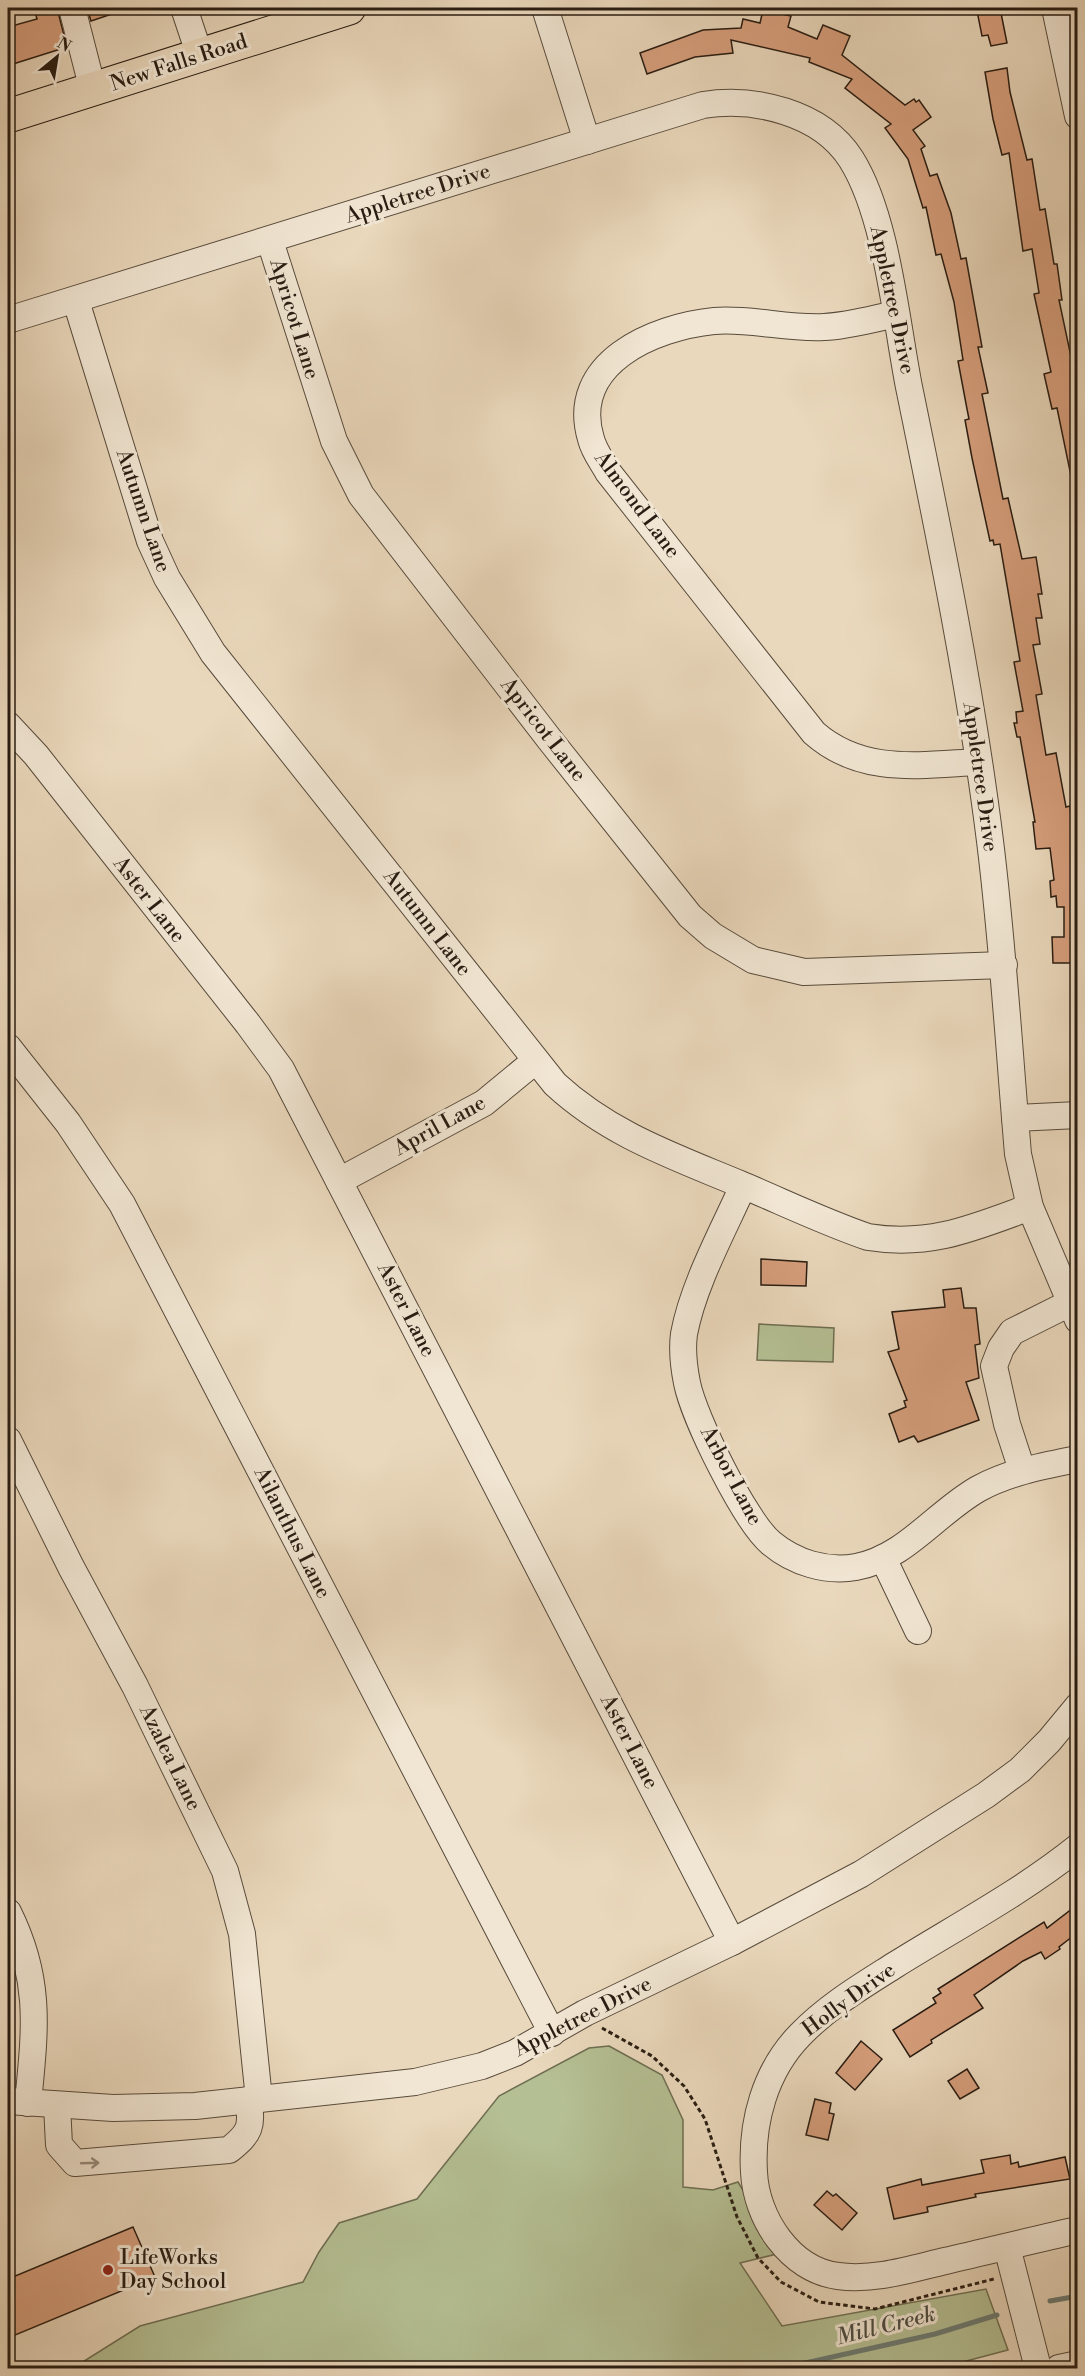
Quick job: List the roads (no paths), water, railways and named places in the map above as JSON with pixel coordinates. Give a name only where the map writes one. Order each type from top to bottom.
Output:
[{"type":"main road","name":"New Falls Road","points":[[8,117],[200,56],[309,14],[349,8]]},
{"type":"street","points":[[72,8],[93,90]]},
{"type":"street","points":[[184,8],[200,56]]},
{"type":"street","points":[[545,8],[587,141]]},
{"type":"street","points":[[1055,8],[1077,116]]},
{"type":"street","name":"Appletree Drive","points":[[8,320],[270,241],[703,105],[722,102],[769,106],[821,129],[850,158],[871,202],[896,314],[953,604],[978,762],[1004,965],[1018,1154],[1030,1206],[1074,1312]]},
{"type":"street","name":"Apricot Lane","points":[[270,241],[334,441],[361,495],[550,740],[690,916],[713,936],[753,960],[804,972],[1004,965]]},
{"type":"street","name":"Autumn Lane","points":[[76,301],[150,541],[186,612],[213,653],[535,1061],[579,1106],[608,1126],[837,1227],[868,1237],[897,1242],[921,1241],[953,1234],[1030,1206]]},
{"type":"street","name":"Almond Lane","points":[[896,314],[822,327],[738,320],[712,321],[655,335],[626,348],[604,368],[589,402],[590,438],[608,472],[814,733],[849,757],[879,764],[978,762]]},
{"type":"street","name":"Aster Lane","points":[[8,725],[36,755],[248,1024],[286,1078],[732,1942]]},
{"type":"street","name":"Ailanthus Lane","points":[[8,1047],[68,1123],[122,1203],[552,2033]]},
{"type":"street","name":"April Lane","points":[[339,1181],[484,1103],[535,1061]]},
{"type":"street","points":[[1015,1118],[1077,1115]]},
{"type":"street","name":"Arbor Lane","points":[[743,1186],[710,1261],[684,1335],[687,1385],[701,1424],[748,1517],[771,1543],[806,1563],[834,1569],[856,1566],[883,1558],[979,1489],[1023,1470],[1077,1459]]},
{"type":"street","points":[[1023,1470],[1007,1424],[994,1366],[1001,1348],[1012,1332],[1074,1312]]},
{"type":"street","name":"Azalea Lane","points":[[8,1440],[70,1567],[140,1696],[225,1871],[242,1934],[254,2100],[252,2119],[246,2136],[229,2150],[75,2163],[59,2145],[57,2104]]},
{"type":"street","points":[[883,1558],[918,1631]]},
{"type":"street","name":"Appletree Drive","points":[[18,2102],[113,2108],[195,2106],[415,2082],[493,2062],[552,2033],[585,2013],[732,1942],[861,1874],[986,1795],[1020,1770],[1049,1741],[1077,1706]]},
{"type":"street","name":"Holly Drive","points":[[1077,1847],[1026,1883],[858,1988],[827,2011],[792,2044],[776,2067],[765,2091],[752,2145],[754,2182],[759,2202],[773,2231],[789,2252],[819,2271],[858,2278],[894,2273],[1077,2230]]},
{"type":"street","points":[[8,1912],[21,1939],[34,1994],[34,2035],[18,2102]]},
{"type":"street","points":[[1007,2247],[1038,2368]]},
{"type":"street","points":[[1059,2368],[1077,2364]]},
{"type":"waterway","name":"Mill Creek","points":[[1050,2301],[1078,2296]]},
{"type":"waterway","name":"Mill Creek","points":[[783,2368],[935,2334],[997,2315]]},
{"type":"place","name":"LifeWorks Day School","points":[[108,2270]]}]
